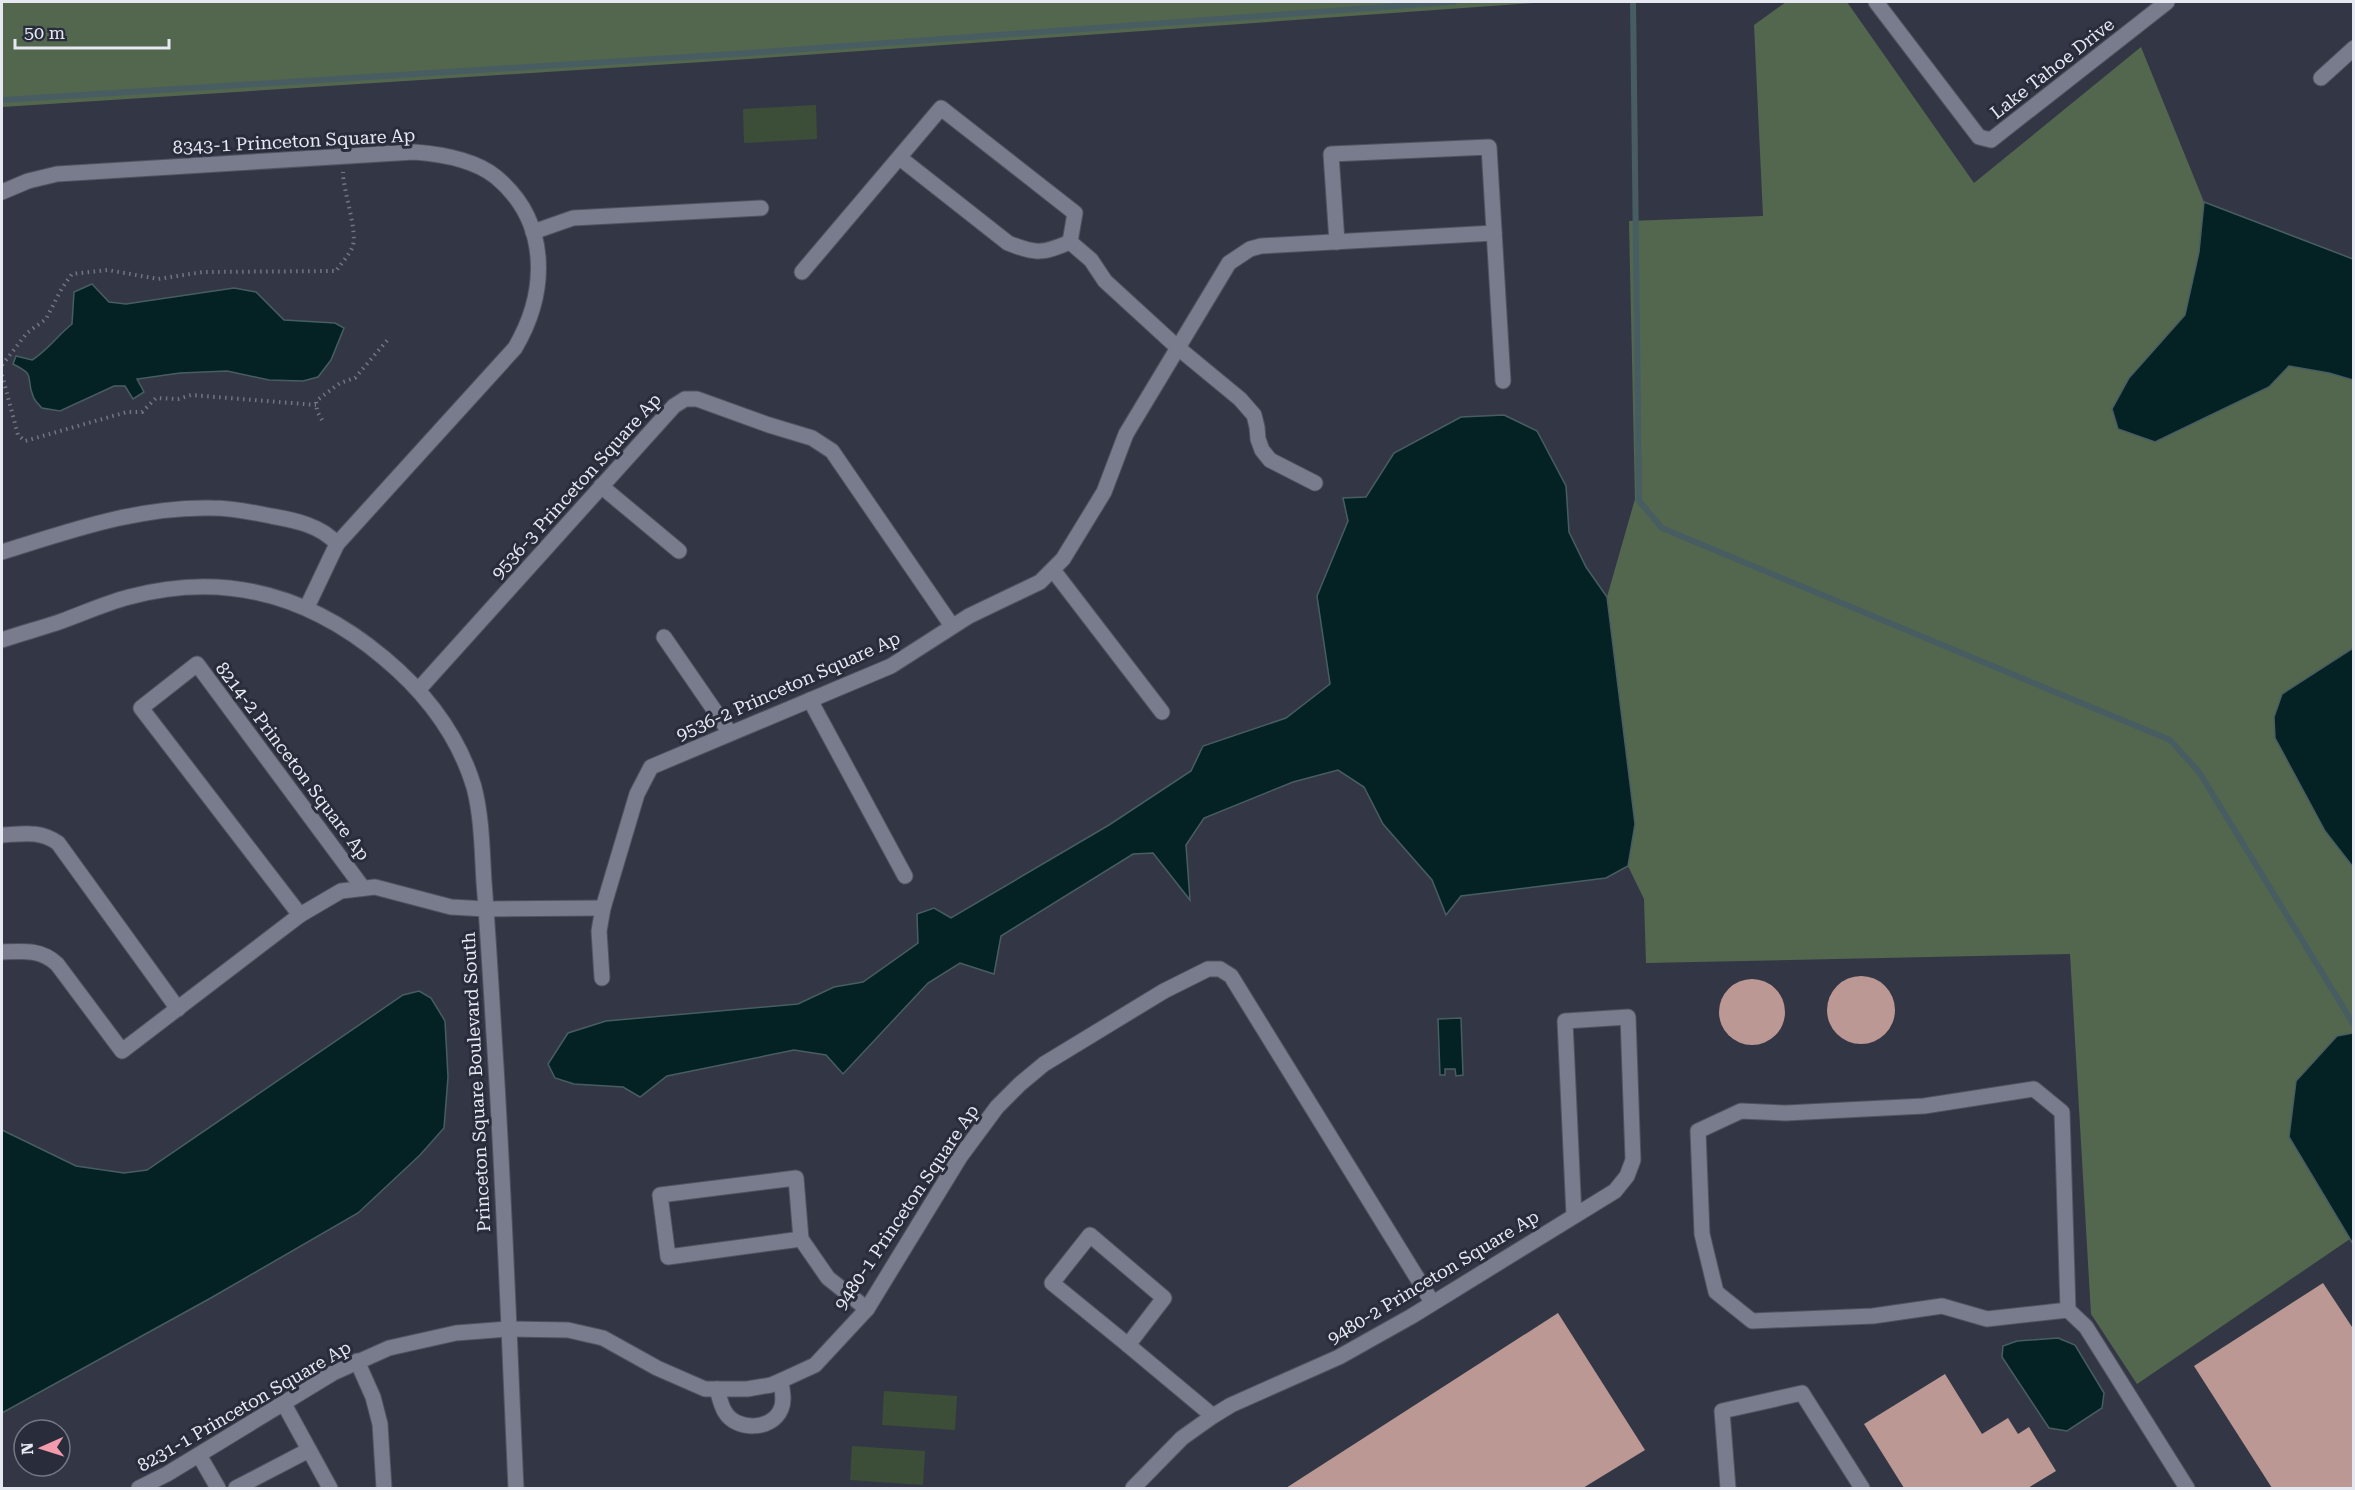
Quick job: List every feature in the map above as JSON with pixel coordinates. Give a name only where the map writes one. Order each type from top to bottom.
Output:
[{"type":"street","name":"Lake Tahoe Drive","points":[[1876,2],[1978,137],[1991,140],[2167,2]]},
{"type":"street","points":[[2321,78],[2354,48]]},
{"type":"street","points":[[802,272],[941,108],[1075,213],[1070,242]]},
{"type":"street","points":[[1336,243],[1331,154],[1489,147],[1503,381]]},
{"type":"street","name":"8343-1 Princeton Square Ap","points":[[2,192],[28,181],[57,174],[414,152],[441,154],[469,163],[495,176],[511,193],[525,213],[534,232],[539,272],[536,302],[527,328],[515,348],[338,544],[307,607]]},
{"type":"street","points":[[900,158],[1008,243],[1026,250],[1048,252],[1070,242]]},
{"type":"street","points":[[534,232],[573,218],[761,208]]},
{"type":"street","name":"9536-2 Princeton Square Ap","points":[[602,978],[599,931],[603,908],[636,794],[651,767],[891,666],[952,626],[1040,582],[1063,559],[1104,492],[1126,434],[1229,263],[1250,249],[1261,246],[1494,233]]},
{"type":"street","points":[[1070,242],[1092,260],[1105,281],[1177,347],[1240,399],[1254,415],[1258,439],[1262,450],[1270,460],[1315,483]]},
{"type":"street","name":"9536-3 Princeton Square Ap","points":[[419,689],[674,406],[685,399],[697,399],[812,438],[832,451],[952,626]]},
{"type":"street","points":[[601,486],[679,551]]},
{"type":"street","points":[[2,552],[82,527],[135,514],[205,508],[248,512],[299,521],[331,536],[338,544]]},
{"type":"street","points":[[1053,570],[1162,712]]},
{"type":"street","name":"Princeton Square Boulevard South","points":[[2,640],[127,598],[179,588],[243,590],[284,599],[307,607],[358,636],[419,689],[441,716],[458,747],[474,788],[481,829],[495,1051],[516,1488]]},
{"type":"street","points":[[664,637],[730,733]]},
{"type":"street","name":"8214-2 Princeton Square Ap","points":[[300,915],[141,708],[197,664],[363,888]]},
{"type":"street","points":[[810,700],[904,876]]},
{"type":"street","points":[[2,835],[35,833],[47,835],[58,843],[178,1009]]},
{"type":"street","points":[[2,952],[26,951],[49,956],[122,1051],[300,915],[341,891],[363,888],[387,889],[416,899],[450,906],[486,909],[603,908]]},
{"type":"street","name":"9480-1 Princeton Square Ap","points":[[508,1329],[568,1330],[603,1338],[690,1384],[705,1389],[747,1389],[781,1381],[815,1365],[867,1309],[960,1157],[1005,1099],[1044,1064],[1164,991],[1208,969],[1220,969],[1231,976],[1432,1302]]},
{"type":"street","name":"9480-2 Princeton Square Ap","points":[[1133,1488],[1182,1438],[1230,1405],[1339,1357],[1432,1302],[1574,1216],[1615,1191],[1627,1176],[1633,1160],[1628,1017],[1565,1021],[1574,1216]]},
{"type":"street","points":[[2068,1310],[1987,1318],[1942,1306],[1873,1316],[1752,1321],[1716,1292],[1702,1234],[1698,1131],[1740,1111],[1786,1113],[1924,1107],[2034,1089],[2062,1112],[2068,1310],[2086,1327],[2187,1488]]},
{"type":"street","points":[[801,1239],[668,1257],[660,1195],[795,1178],[801,1239],[828,1278],[867,1309]]},
{"type":"street","points":[[1128,1345],[1164,1298],[1090,1235],[1052,1283],[1213,1416]]},
{"type":"street","name":"8231-1 Princeton Square Ap","points":[[139,1488],[200,1455],[333,1373],[357,1361],[390,1348],[422,1340],[456,1333],[508,1329]]},
{"type":"street","points":[[357,1361],[373,1397],[380,1424],[384,1488]]},
{"type":"street","points":[[717,1389],[725,1412],[734,1422],[749,1426],[764,1425],[780,1412],[784,1401],[781,1381]]},
{"type":"street","points":[[1728,1488],[1722,1411],[1802,1393],[1862,1488]]},
{"type":"street","points":[[284,1404],[330,1488]]},
{"type":"street","points":[[236,1488],[309,1450]]},
{"type":"street","points":[[200,1455],[218,1488]]},
{"type":"path","points":[[2,365],[27,333],[46,319],[72,274],[108,270],[158,279],[203,272],[336,272],[353,246],[354,237],[343,187],[343,156]]},
{"type":"path","points":[[322,420],[316,401],[340,383],[355,378],[390,337]]},
{"type":"path","points":[[2,375],[18,435],[25,441],[127,412],[142,412],[156,398],[178,399],[191,395],[316,405]]},
{"type":"shaded area","points":[[2,2],[1547,2],[749,59],[2,107]]},
{"type":"shaded area","points":[[1786,2],[1847,2],[1974,183],[2141,47],[2204,202],[2199,252],[2185,315],[2129,378],[2269,387],[2289,366],[2353,380],[2353,648],[2282,694],[2274,717],[2275,738],[2325,831],[2353,867],[2353,1033],[2337,1036],[2289,1137],[2350,1239],[2137,1384],[2091,1314],[2070,954],[1646,963],[1644,899],[1628,866],[1635,824],[1607,597],[1635,499],[1629,221],[1763,216],[1754,25]]},
{"type":"shaded area","points":[[816,105],[817,139],[744,143],[743,109]]},
{"type":"shaded area","points":[[2204,202],[2353,259],[2353,380],[2289,366],[2269,387],[2155,442],[2118,429],[2112,409],[2129,378],[2185,315],[2199,252]]},
{"type":"shaded area","points":[[92,284],[109,302],[126,304],[234,288],[256,292],[284,320],[335,323],[344,328],[331,360],[318,377],[303,381],[269,380],[227,371],[180,373],[137,379],[144,392],[133,399],[125,386],[114,386],[60,411],[42,408],[34,398],[28,374],[13,364],[16,356],[32,360],[47,348],[72,324],[74,292]]},
{"type":"shaded area","points":[[1504,415],[1537,431],[1566,486],[1569,532],[1586,567],[1607,597],[1635,824],[1628,866],[1606,878],[1461,896],[1446,915],[1432,880],[1383,824],[1364,787],[1338,770],[1293,782],[1204,818],[1186,845],[1190,900],[1153,853],[1133,854],[1001,936],[994,974],[960,963],[928,983],[843,1074],[826,1055],[794,1050],[667,1076],[640,1097],[623,1087],[574,1084],[555,1078],[548,1064],[568,1033],[606,1021],[798,1004],[834,987],[863,982],[918,943],[917,914],[934,908],[951,918],[1109,825],[1191,771],[1203,746],[1286,718],[1330,684],[1317,596],[1348,521],[1343,498],[1366,497],[1394,453],[1461,417]]},
{"type":"shaded area","points":[[2353,648],[2353,867],[2325,831],[2275,738],[2274,717],[2282,694]]},
{"type":"shaded area","points":[[419,991],[431,998],[445,1021],[448,1077],[444,1128],[420,1155],[358,1213],[209,1299],[2,1413],[2,1130],[76,1166],[124,1173],[147,1170],[403,995]]},
{"type":"shaded area","points":[[1461,1018],[1463,1075],[1456,1076],[1455,1069],[1445,1069],[1445,1075],[1440,1075],[1438,1019]]},
{"type":"shaded area","points":[[2354,1033],[2353,1244],[2289,1137],[2296,1081],[2337,1036]]},
{"type":"shaded area","points":[[2058,1338],[2075,1345],[2104,1393],[2102,1408],[2067,1431],[2049,1428],[2002,1357],[2003,1346],[2017,1341]]},
{"type":"shaded area","points":[[884,1391],[957,1396],[955,1430],[882,1425]]},
{"type":"shaded area","points":[[852,1446],[925,1451],[923,1485],[850,1480]]},
{"type":"building","points":[[1861,976],[1874,979],[1885,986],[1892,997],[1895,1010],[1892,1023],[1885,1034],[1874,1041],[1861,1044],[1848,1041],[1837,1034],[1830,1023],[1827,1010],[1830,997],[1837,986],[1848,979]]},
{"type":"building","points":[[1745,979],[1759,979],[1771,984],[1780,993],[1785,1012],[1783,1025],[1776,1036],[1759,1045],[1745,1045],[1733,1040],[1724,1031],[1719,1019],[1719,1005],[1724,993],[1733,984]]},
{"type":"building","points":[[2323,1283],[2354,1330],[2354,1488],[2272,1488],[2194,1366]]},
{"type":"building","points":[[1558,1313],[1645,1450],[1583,1488],[1286,1488]]},
{"type":"building","points":[[1945,1374],[1982,1434],[2008,1418],[2018,1434],[2029,1427],[2056,1471],[2028,1488],[1904,1488],[1864,1424]]},
{"type":"waterway","points":[[2,100],[749,53],[1454,2]]},
{"type":"waterway","points":[[1633,2],[1639,501],[1662,528],[2170,740],[2199,772],[2354,1025]]}]
